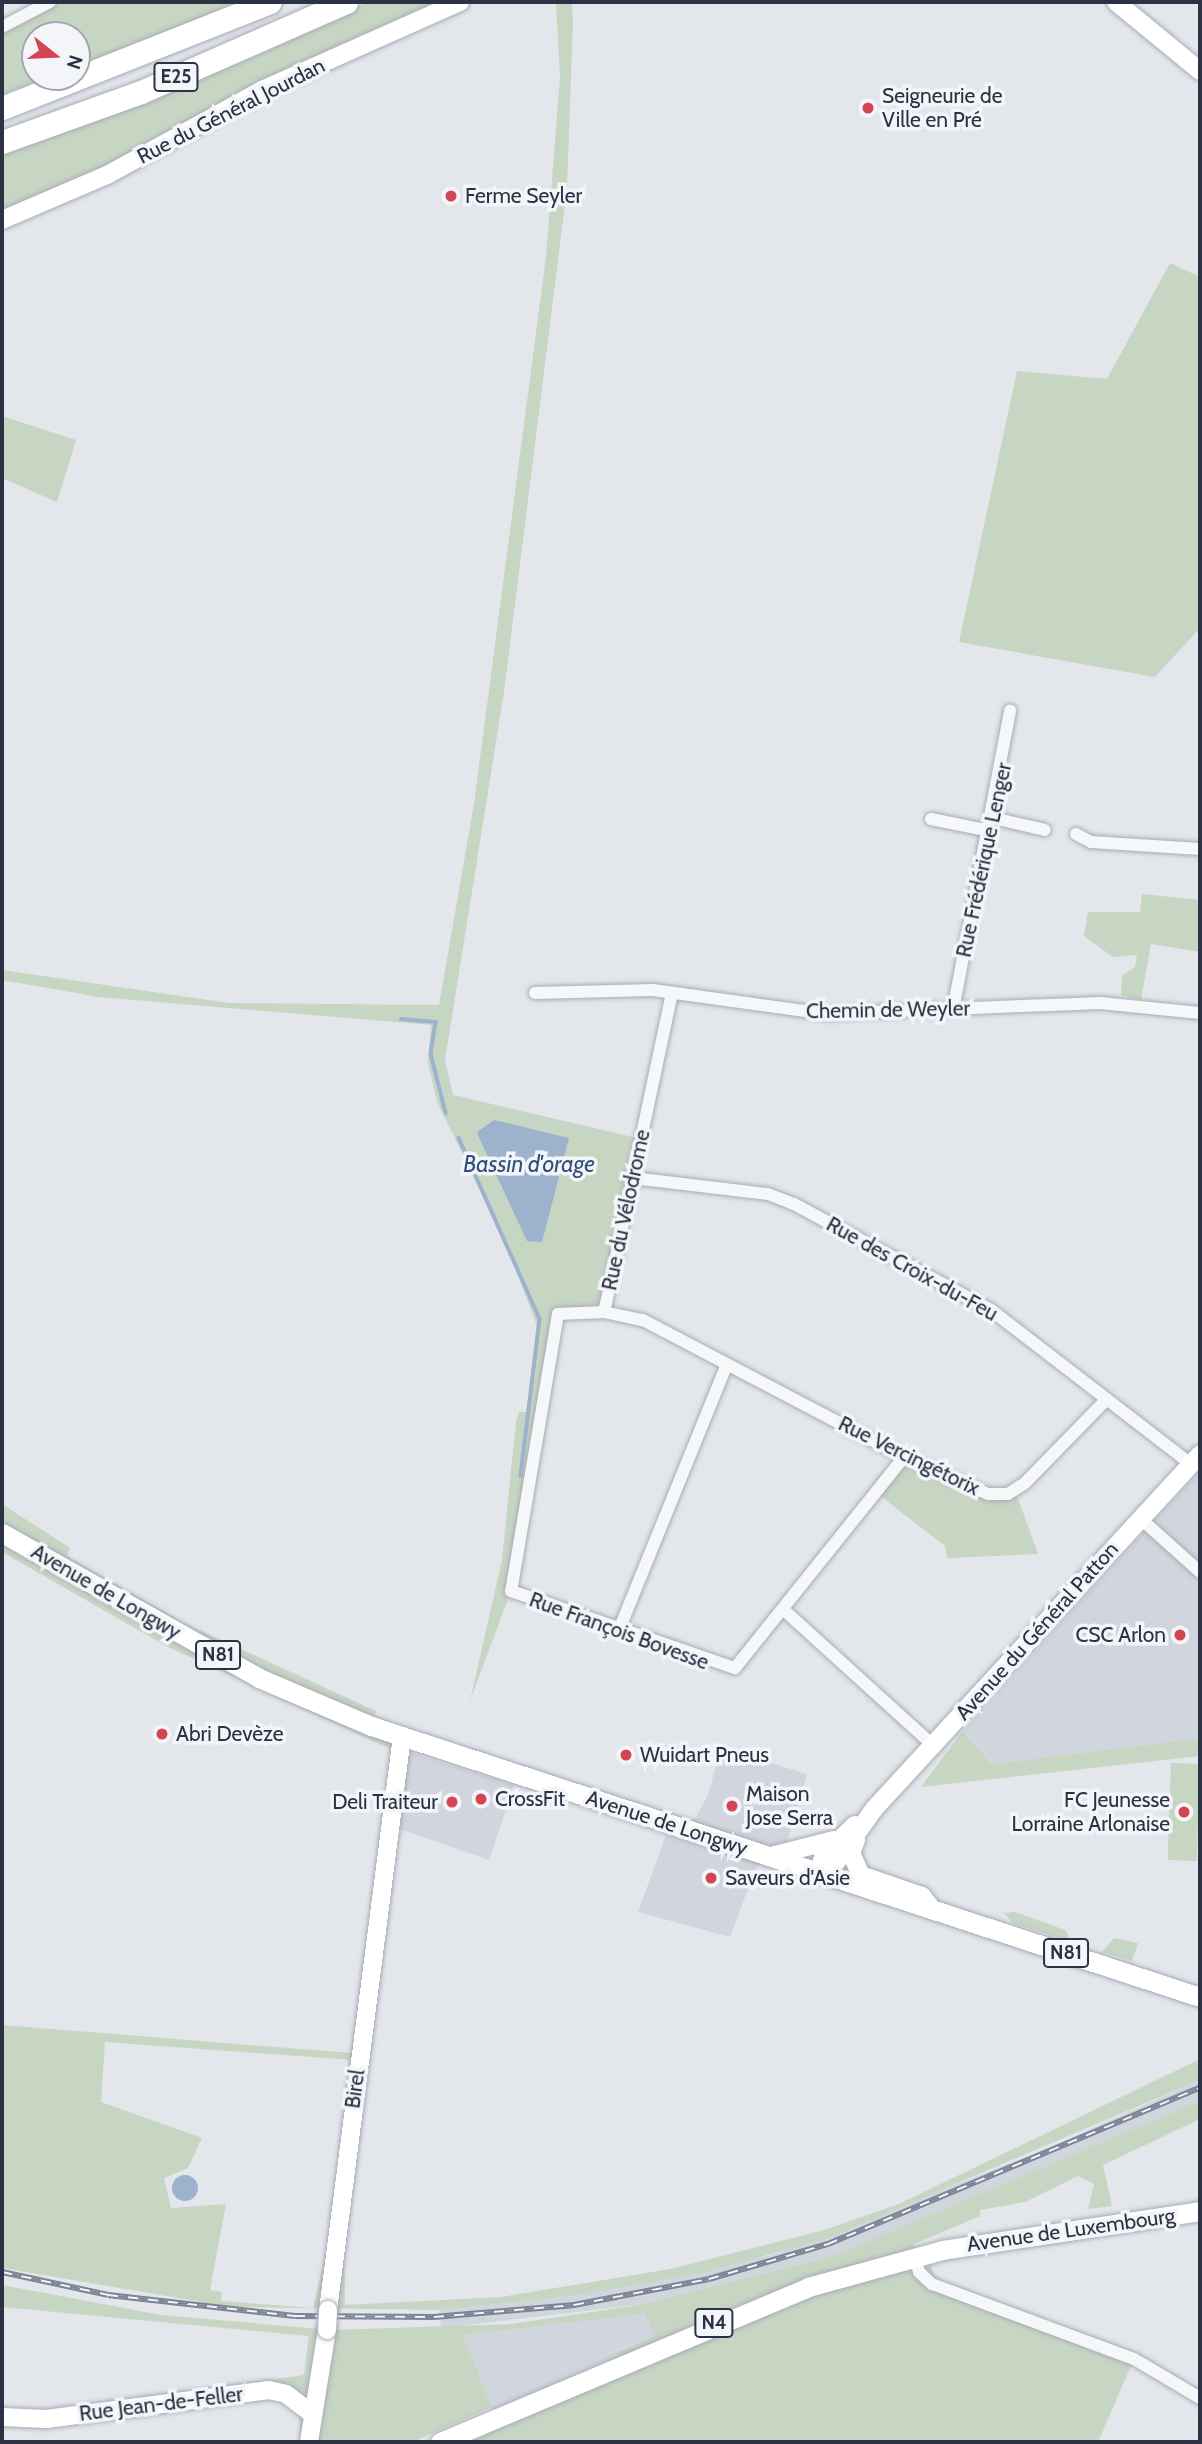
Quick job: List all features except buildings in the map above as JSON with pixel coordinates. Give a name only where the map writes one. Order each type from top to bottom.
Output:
[{"type":"highway","name":"E25","points":[[2,108],[270,2]]},
{"type":"highway","name":"E25","points":[[2,142],[154,86],[346,2]]},
{"type":"main road","name":"Avenue de Longwy","points":[[2,1533],[259,1678],[402,1736],[1200,1997]]},
{"type":"main road","name":"Avenue de Luxembourg","points":[[915,2256],[942,2249],[1200,2211]]},
{"type":"main road","name":"N4","points":[[440,2442],[759,2303],[915,2256]]},
{"type":"street","points":[[2,27],[50,2]]},
{"type":"street","name":"Rue du Général Jourdan","points":[[2,220],[107,175],[262,90],[460,2]]},
{"type":"street","points":[[1116,2],[1200,71]]},
{"type":"street","name":"Rue Frédérique Lenger","points":[[953,1010],[991,824],[1010,710]]},
{"type":"street","points":[[932,818],[1045,830]]},
{"type":"street","points":[[1076,834],[1091,842],[1200,849]]},
{"type":"street","name":"Chemin de Weyler","points":[[535,993],[671,993],[825,1014],[1100,1003],[1200,1012]]},
{"type":"street","name":"Rue du Vélodrome","points":[[511,1591],[558,1314],[604,1312],[671,993]]},
{"type":"street","name":"Rue des Croix-du-Feu","points":[[633,1178],[768,1194],[794,1204],[991,1310],[1107,1399],[1196,1459]]},
{"type":"street","name":"Rue Vercingétorix","points":[[604,1312],[643,1320],[968,1489],[1008,1494],[1107,1399]]},
{"type":"street","points":[[619,1630],[727,1364]]},
{"type":"street","name":"Rue François Bovesse","points":[[511,1591],[735,1668],[785,1611],[904,1457]]},
{"type":"street","name":"Avenue du Général Patton","points":[[874,1810],[1196,1459]]},
{"type":"street","points":[[1141,1519],[1200,1572]]},
{"type":"street","points":[[785,1611],[933,1745]]},
{"type":"street","name":"Birel","points":[[309,2442],[327,2330],[402,1736]]},
{"type":"street","points":[[771,1856],[837,1839],[874,1810]]},
{"type":"street","points":[[823,1874],[874,1810]]},
{"type":"street","name":"N81","points":[[874,1810],[856,1838],[853,1867],[922,1896],[932,1909]]},
{"type":"street","points":[[823,1874],[837,1839]]},
{"type":"street","points":[[915,2256],[919,2272],[932,2284],[1134,2358],[1200,2398]]},
{"type":"street","name":"Rue Jean-de-Feller","points":[[2,2417],[46,2419],[270,2390],[286,2393],[313,2414]]},
{"type":"shaded area","points":[[1200,1471],[1200,1738],[992,1764],[962,1732]]},
{"type":"shaded area","points":[[721,1748],[807,1774],[786,1846],[756,1868],[730,1937],[638,1912],[670,1824],[689,1830],[708,1795]]},
{"type":"shaded area","points":[[412,1753],[514,1785],[489,1860],[397,1828],[405,1762]]},
{"type":"shaded area","points":[[1200,2080],[1200,2101],[832,2256],[645,2304],[441,2328],[439,2310],[573,2296],[772,2255],[1037,2153]]},
{"type":"shaded area","points":[[646,2314],[655,2336],[616,2351],[620,2362],[496,2417],[463,2335]]},
{"type":"green space","points":[[50,2],[233,2],[153,44],[91,64],[91,21],[21,21],[21,87],[2,94],[2,27]]},
{"type":"green space","points":[[368,2],[460,2],[2,220],[2,156],[261,54]]},
{"type":"green space","points":[[556,2],[572,2],[567,188],[504,692],[445,1060],[453,1095],[641,1139],[604,1312],[558,1315],[511,1591],[470,1701],[502,1560],[516,1422],[519,1412],[527,1412],[537,1326],[504,1238],[437,1102],[428,1063],[431,1025],[99,997],[2,980],[2,970],[229,1003],[439,1005],[474,804],[546,257],[560,77]]},
{"type":"green space","points":[[1170,263],[1200,277],[1200,628],[1155,677],[959,642],[1017,371],[1107,379]]},
{"type":"green space","points":[[2,416],[76,440],[57,502],[2,478]]},
{"type":"green space","points":[[1142,894],[1200,900],[1200,952],[1151,944],[1141,1000],[1121,995],[1122,976],[1135,967],[1137,955],[1113,957],[1084,936],[1088,912],[1140,912]]},
{"type":"green space","points":[[904,1457],[968,1489],[1015,1490],[1038,1554],[947,1558],[945,1546],[875,1492]]},
{"type":"green space","points":[[2,1504],[70,1548],[67,1556],[184,1623],[376,1711],[371,1726],[402,1736],[344,2221],[345,2305],[501,2297],[670,2269],[824,2230],[899,2204],[1200,2059],[1200,2080],[826,2239],[705,2272],[573,2296],[439,2310],[231,2307],[2,2268],[2,2025],[351,2053],[393,1750],[166,1646],[2,1552]],"holes":[[[105,2042],[354,2060],[333,2221],[313,2308],[221,2301],[222,2292],[210,2290],[226,2204],[171,2208],[164,2178],[188,2168],[202,2138],[101,2102]]]},
{"type":"green space","points":[[962,1732],[992,1764],[1200,1738],[1200,1756],[921,1787]]},
{"type":"green space","name":"FC Jeunesse Lorraine Arlonaise","points":[[1171,1763],[1200,1764],[1197,1861],[1168,1860]]},
{"type":"green space","points":[[1015,1912],[1065,1930],[1069,1936],[1065,1940],[1013,1923],[1004,1913]]},
{"type":"green space","points":[[1114,1938],[1138,1943],[1132,1961],[1102,1952]]},
{"type":"green space","points":[[1200,2101],[1200,2119],[1103,2165],[1112,2206],[1088,2209],[1094,2184],[1078,2176],[1025,2202],[980,2210],[980,2216],[914,2244],[915,2256],[902,2271],[924,2271],[930,2263],[935,2277],[955,2287],[1134,2359],[1098,2442],[469,2442],[485,2435],[480,2424],[620,2362],[616,2352],[655,2336],[645,2314],[463,2335],[492,2407],[412,2442],[302,2442],[298,2412],[269,2395],[26,2414],[304,2375],[309,2336],[2,2307],[2,2285],[161,2315],[332,2330],[511,2324],[645,2304],[832,2256]]},
{"type":"water","name":"Bassin d'orage","points":[[494,1120],[569,1138],[542,1242],[527,1241],[477,1132]]},
{"type":"water","points":[[185,2175],[194,2179],[198,2188],[194,2197],[185,2201],[176,2197],[172,2188],[176,2179]]},
{"type":"waterway","points":[[401,1019],[436,1022],[431,1054],[446,1113]]},
{"type":"waterway","points":[[459,1138],[540,1319],[521,1476]]},
{"type":"railway","points":[[2,2272],[108,2295],[295,2316],[434,2317],[574,2305],[709,2279],[828,2244],[1200,2088]]},
{"type":"place","name":"Seigneurie de Ville en Pré","points":[[868,108]]},
{"type":"place","name":"Ferme Seyler","points":[[451,196]]},
{"type":"place","name":"CSC Arlon","points":[[1180,1635]]},
{"type":"place","name":"Abri Devèze","points":[[162,1734]]},
{"type":"place","name":"Wuidart Pneus","points":[[626,1755]]},
{"type":"place","name":"CrossFit","points":[[481,1799]]},
{"type":"place","name":"Deli Traiteur","points":[[452,1802]]},
{"type":"place","name":"Maison Jose Serra","points":[[732,1806]]},
{"type":"place","name":"FC Jeunesse Lorraine Arlonaise","points":[[1184,1812]]},
{"type":"place","name":"Saveurs d'Asie","points":[[711,1878]]}]
